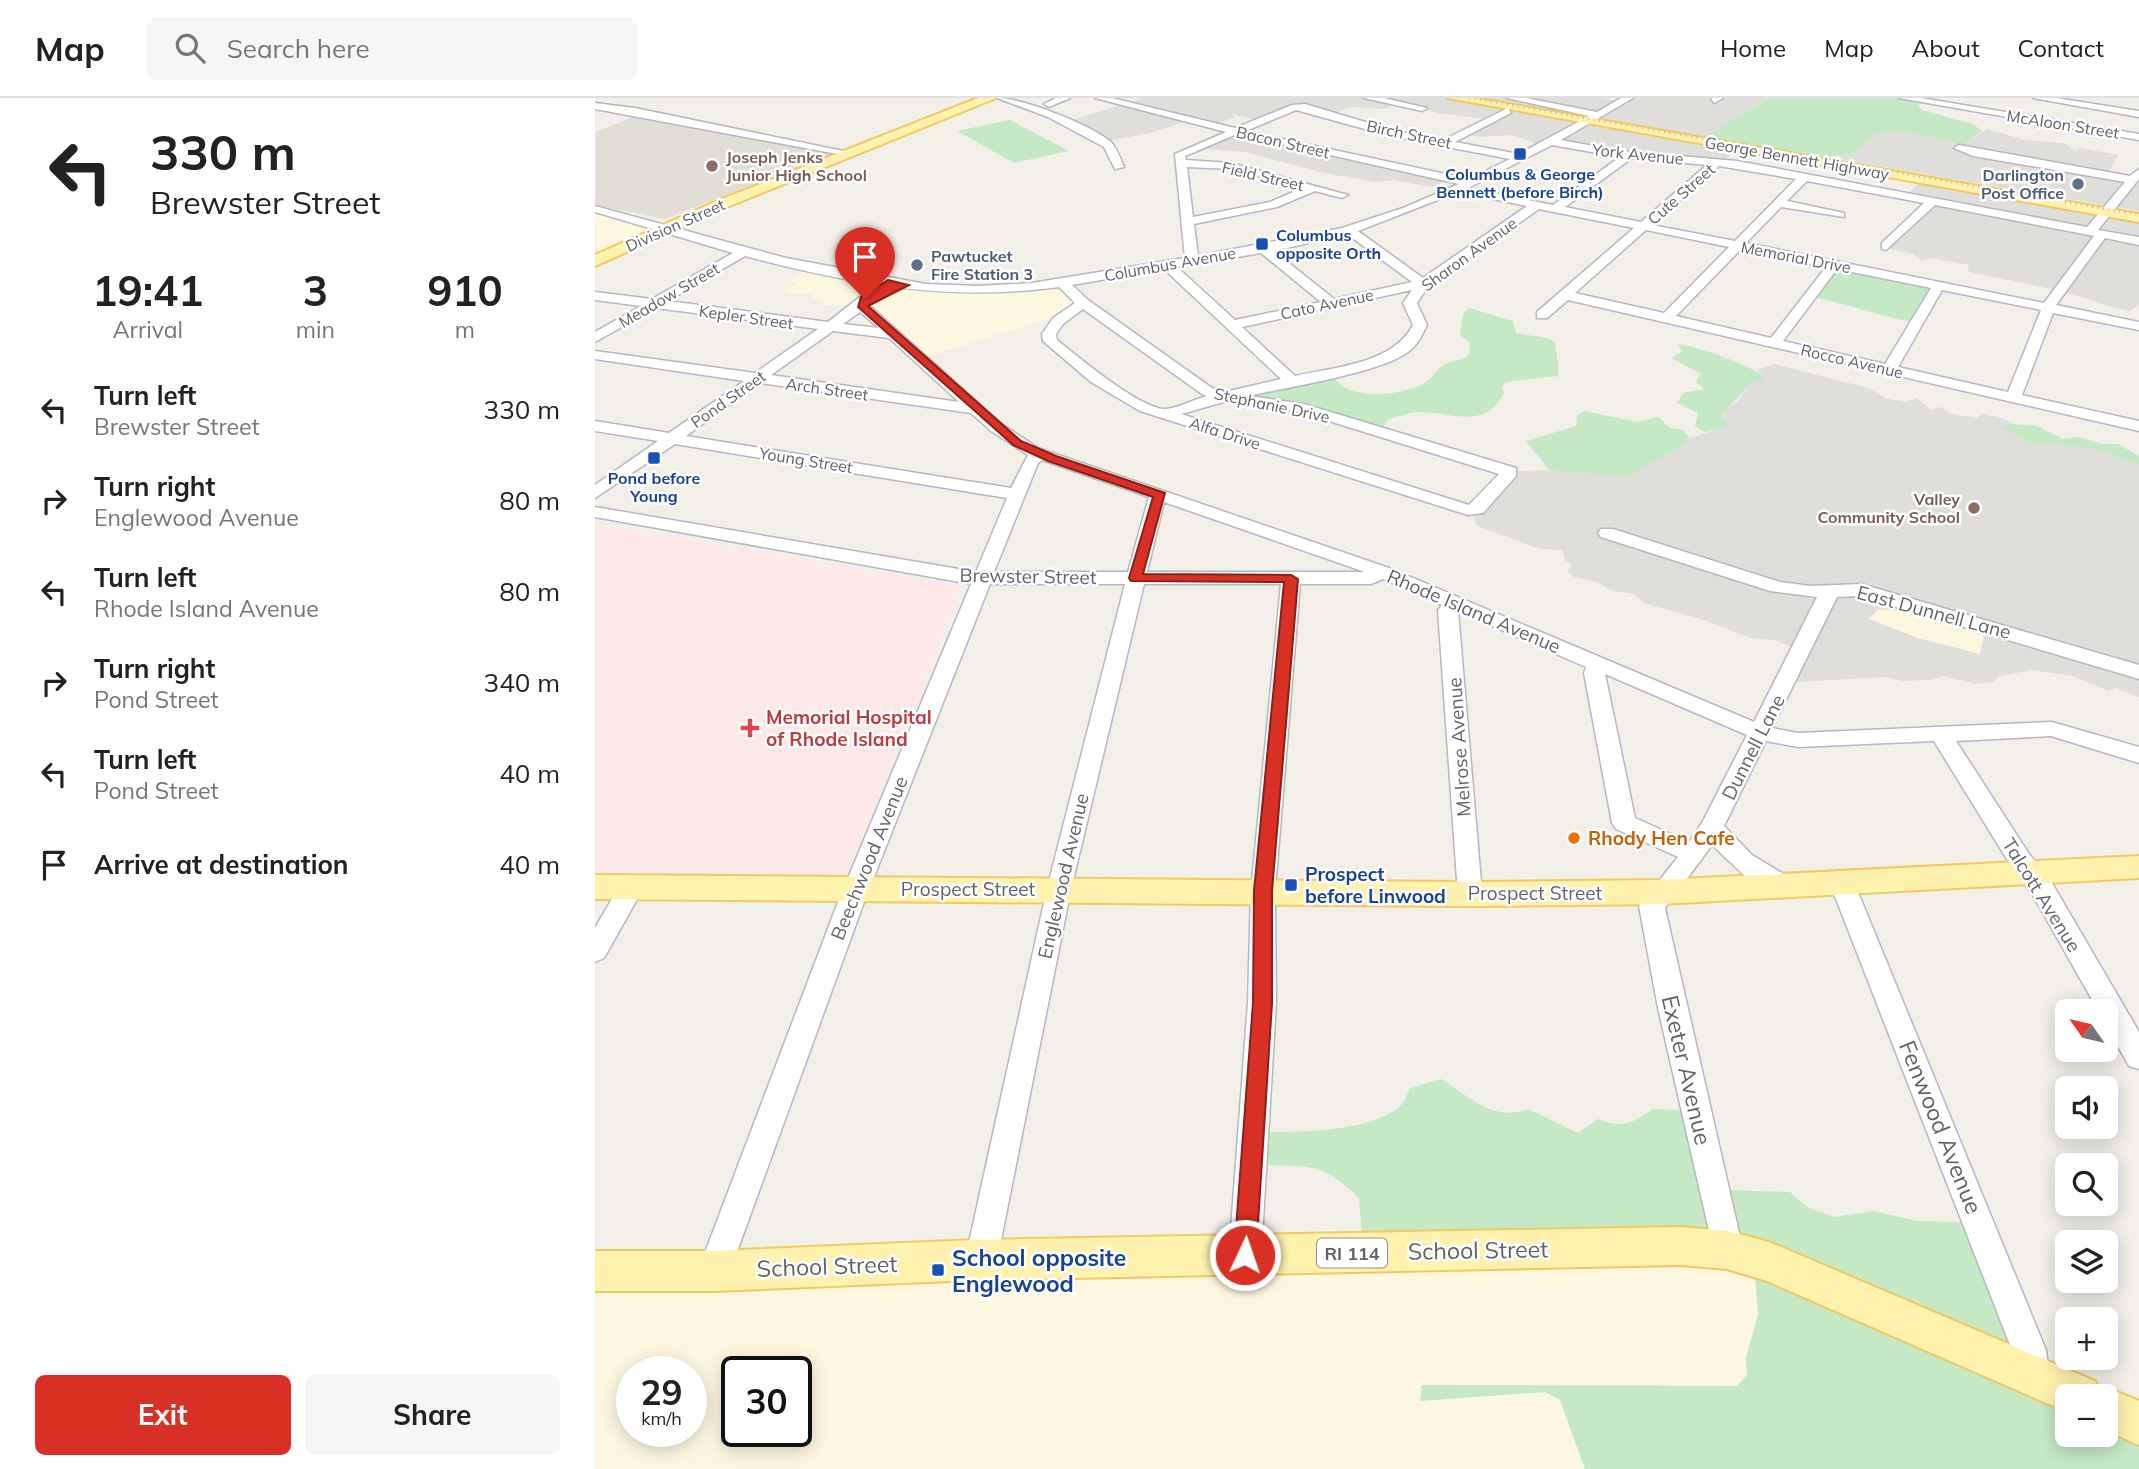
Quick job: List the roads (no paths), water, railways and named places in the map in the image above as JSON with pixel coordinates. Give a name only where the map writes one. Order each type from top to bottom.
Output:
[{"type":"main road","name":"Division Street","points":[[595,261],[664,229],[848,153],[990,98]]},
{"type":"main road","name":"George Bennett Highway","points":[[1454,98],[1593,118],[2139,218]]},
{"type":"main road","points":[[647,222],[686,220]]},
{"type":"main road","name":"Prospect Street","points":[[595,887],[1470,894],[1661,892],[2139,867]]},
{"type":"main road","name":"School Street","points":[[595,1271],[714,1271],[976,1260],[1681,1246],[1727,1250],[1769,1262],[2055,1385]]},
{"type":"main road","points":[[2118,1414],[2139,1423]]},
{"type":"street","points":[[1002,98],[1051,115],[1108,145],[1119,167]]},
{"type":"street","points":[[1049,104],[1065,98]]},
{"type":"street","name":"Bacon Street","points":[[1100,98],[1467,182]]},
{"type":"street","points":[[1124,104],[1142,98]]},
{"type":"street","points":[[1369,98],[1422,108],[1401,118]]},
{"type":"street","name":"York Avenue","points":[[1511,98],[1593,118]]},
{"type":"street","name":"Columbus Avenue","points":[[595,209],[743,252],[898,284],[983,290],[1062,282],[1263,248],[1348,229],[1387,217],[1520,157],[1628,98]]},
{"type":"street","name":"McAloon Street","points":[[1904,98],[2139,137]]},
{"type":"street","points":[[2039,98],[2093,102],[2139,114]]},
{"type":"street","points":[[595,106],[635,111],[848,153]]},
{"type":"street","name":"Birch Street","points":[[1234,130],[1299,106],[1377,129],[1520,157]]},
{"type":"street","points":[[1445,143],[1508,111]]},
{"type":"street","points":[[1377,129],[1391,123]]},
{"type":"street","points":[[1192,260],[1180,154],[1185,149],[1234,130]]},
{"type":"street","name":"York Avenue","points":[[1550,141],[1630,155],[1718,162],[1805,176],[2139,241]]},
{"type":"street","points":[[1959,148],[1973,153],[2136,176]]},
{"type":"street","points":[[1555,208],[1630,155]]},
{"type":"street","name":"Cute Street","points":[[1542,315],[1718,162]]},
{"type":"street","name":"Field Street","points":[[1182,163],[1231,166],[1342,195]]},
{"type":"street","points":[[1667,318],[1735,244],[1805,176]]},
{"type":"street","points":[[2014,397],[2050,308],[2107,212],[2136,176]]},
{"type":"street","points":[[1188,222],[1273,205],[1314,188]]},
{"type":"street","name":"Memorial Drive","points":[[1453,188],[2139,326]]},
{"type":"street","points":[[1886,246],[1934,200]]},
{"type":"street","points":[[1779,203],[1840,215]]},
{"type":"street","name":"Sharon Avenue","points":[[1166,414],[1224,397],[1374,362],[1402,349],[1412,341],[1420,325],[1410,303],[1423,284],[1537,205]]},
{"type":"street","points":[[1348,229],[1423,284]]},
{"type":"street","points":[[1263,248],[1329,302]]},
{"type":"street","name":"Meadow Street","points":[[595,338],[743,252]]},
{"type":"street","points":[[1167,265],[1291,381]]},
{"type":"street","points":[[1774,344],[1834,265]]},
{"type":"street","name":"Stephanie Drive","points":[[1062,282],[1083,303],[1199,387],[1224,397],[1299,407],[1510,472],[1478,509],[1468,510]]},
{"type":"street","name":"Pond Street","points":[[595,493],[827,328],[898,284]]},
{"type":"street","name":"Cato Avenue","points":[[1232,325],[1329,302],[1423,284]]},
{"type":"street","points":[[1889,369],[1939,285]]},
{"type":"street","name":"Rocco Avenue","points":[[1565,295],[2139,426]]},
{"type":"street","name":"Kepler Street","points":[[595,296],[897,335]]},
{"type":"street","name":"Alfa Drive","points":[[1083,303],[1058,321],[1049,334],[1050,341],[1096,379],[1126,399],[1468,510]]},
{"type":"street","name":"Rhode Island Avenue","points":[[862,305],[976,409],[1017,443],[1040,454],[1381,572],[1761,733],[1798,740],[1942,736],[2052,729],[2139,755]]},
{"type":"street","name":"Arch Street","points":[[595,355],[976,409]]},
{"type":"street","name":"Young Street","points":[[595,426],[1017,494]]},
{"type":"street","name":"Beechwood Avenue","points":[[714,1271],[856,889],[1017,494],[1031,461],[1040,454]]},
{"type":"street","name":"Englewood Avenue","points":[[976,1260],[985,1240],[1059,889],[1155,502],[1161,495]]},
{"type":"street","name":"Brewster Street","points":[[595,512],[832,555],[983,578],[1371,578],[1381,572]]},
{"type":"street","name":"East Dunnell Lane","points":[[1607,533],[1777,587],[1811,592],[1861,590],[2139,672]]},
{"type":"street","points":[[1245,1255],[1262,1003],[1263,891],[1291,579]]},
{"type":"street","name":"Dunnell Lane","points":[[1661,892],[1694,854],[1712,827],[1830,591]]},
{"type":"street","name":"Melrose Avenue","points":[[1454,601],[1448,610],[1470,894]]},
{"type":"street","points":[[1598,663],[1594,673],[1624,823],[1694,854]]},
{"type":"street","name":"Talcott Avenue","points":[[1942,736],[2040,886],[2139,1057]]},
{"type":"street","points":[[1712,827],[1725,846],[1748,868],[1784,887]]},
{"type":"street","name":"Fenwood Avenue","points":[[1839,882],[1848,897],[1967,1189],[2029,1350],[2032,1375]]},
{"type":"street","points":[[595,951],[632,887]]},
{"type":"street","name":"Exeter Avenue","points":[[1661,892],[1652,906],[1727,1250]]},
{"type":"railway","points":[[1469,98],[2139,215]]},
{"type":"place","name":"Columbus & George Bennett (before Birch)","points":[[1520,154]]},
{"type":"place","name":"Joseph Jenks Junior High School","points":[[712,166]]},
{"type":"place","name":"Darlington Post Office","points":[[2078,184]]},
{"type":"place","name":"Columbus opposite Orth","points":[[1262,244]]},
{"type":"place","name":"Pawtucket Fire Station 3","points":[[917,265]]},
{"type":"place","name":"Pond before Young","points":[[654,458]]},
{"type":"place","name":"Valley Community School","points":[[1974,508]]},
{"type":"place","name":"Memorial Hospital of Rhode Island","points":[[750,728]]},
{"type":"place","name":"Rhody Hen Cafe","points":[[1574,838]]},
{"type":"place","name":"Prospect before Linwood","points":[[1291,885]]},
{"type":"place","name":"School opposite Englewood","points":[[938,1270]]}]
